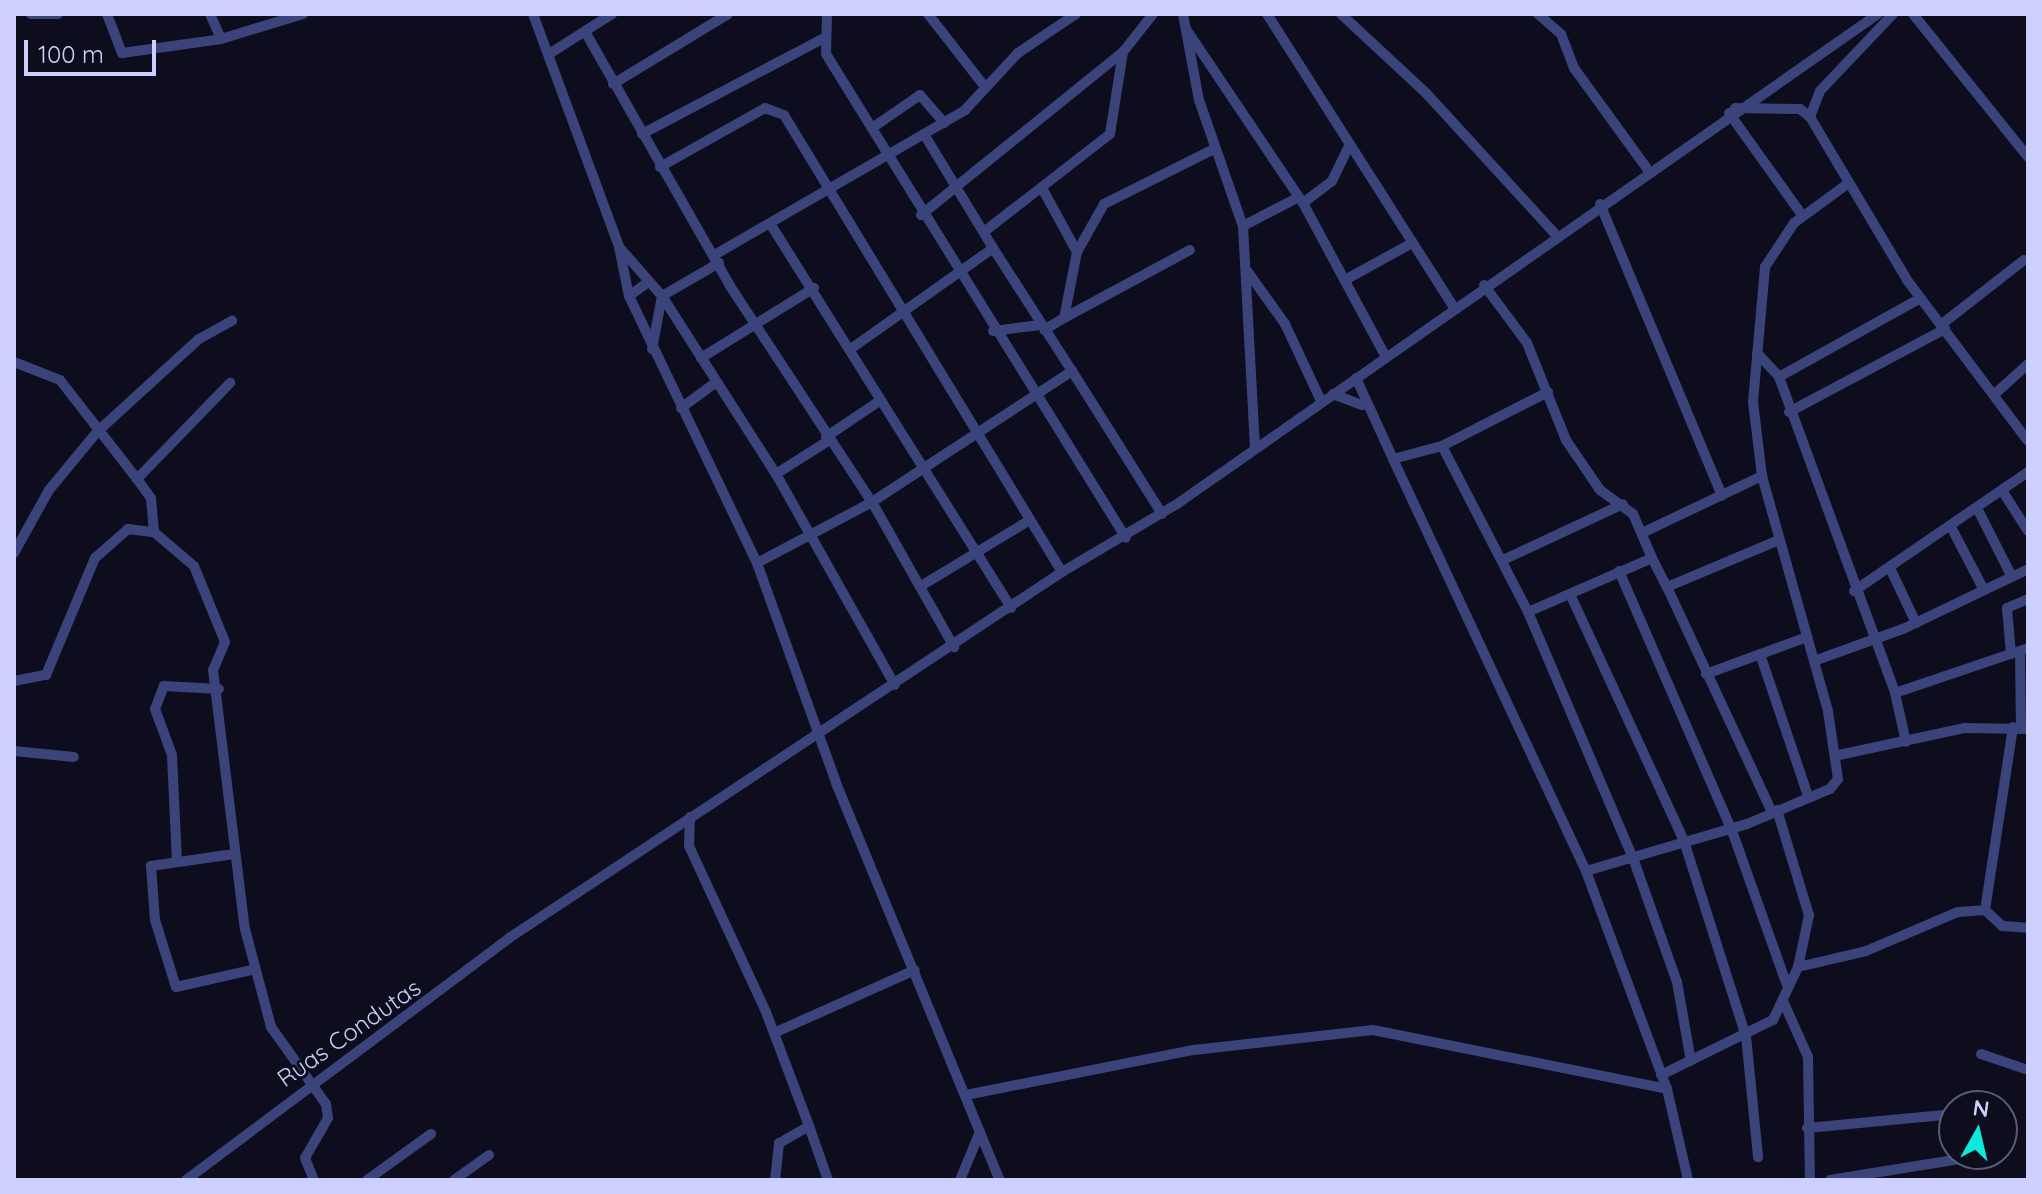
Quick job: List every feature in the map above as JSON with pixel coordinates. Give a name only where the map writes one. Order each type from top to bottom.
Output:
[{"type":"street","points":[[31,14],[58,14]]},
{"type":"street","points":[[107,14],[119,52],[221,39],[303,14]]},
{"type":"street","points":[[210,14],[221,39]]},
{"type":"street","points":[[533,14],[619,247],[629,296],[651,351],[757,563],[823,731],[836,783],[1000,1180]]},
{"type":"street","points":[[549,54],[587,35],[612,14]]},
{"type":"street","points":[[613,84],[728,14]]},
{"type":"street","points":[[827,14],[822,39],[921,215],[1126,538]]},
{"type":"street","points":[[928,14],[985,87]]},
{"type":"street","points":[[651,351],[662,296],[771,225],[944,123],[1018,53],[1076,14]]},
{"type":"street","points":[[921,215],[959,191],[1123,52],[1153,14]]},
{"type":"street","points":[[1183,14],[1214,149],[1243,226],[1248,272],[1244,335],[1255,447]]},
{"type":"street","points":[[1267,14],[1454,308]]},
{"type":"street","points":[[1341,14],[1426,93],[1556,235]]},
{"type":"street","points":[[1538,14],[1561,34],[1574,68],[1648,170]]},
{"type":"street","name":"Ruas Condutas","points":[[186,1180],[311,1081],[535,920],[954,647],[1062,572],[1126,538],[1162,514],[1732,111],[1878,14]]},
{"type":"street","points":[[1810,117],[1820,91],[1893,14]]},
{"type":"street","points":[[1913,14],[2028,157]]},
{"type":"street","points":[[1186,29],[1200,40],[1300,200],[1386,357]]},
{"type":"street","points":[[587,35],[660,167],[752,322],[827,439],[872,502],[954,647]]},
{"type":"street","points":[[642,134],[822,39]]},
{"type":"street","points":[[985,231],[1110,134],[1123,52]]},
{"type":"street","points":[[872,128],[920,95],[944,123]]},
{"type":"street","points":[[660,167],[774,107],[831,192],[1062,572]]},
{"type":"street","points":[[1732,111],[1800,109],[1810,117],[1846,185],[1921,298],[1997,392],[2028,441]]},
{"type":"street","points":[[1732,111],[1802,215]]},
{"type":"street","points":[[924,134],[1042,328],[1162,514]]},
{"type":"street","points":[[1243,226],[1300,200],[1332,181],[1350,144]]},
{"type":"street","points":[[1064,318],[1077,252],[1104,204],[1214,149]]},
{"type":"street","points":[[1586,871],[1731,828],[1835,785],[1839,755],[1762,476],[1753,410],[1765,267],[1802,215],[1846,185]]},
{"type":"street","points":[[1042,188],[1077,252]]},
{"type":"street","points":[[1600,204],[1722,495]]},
{"type":"street","points":[[771,225],[852,348],[1011,608]]},
{"type":"street","points":[[1345,280],[1412,243]]},
{"type":"street","points":[[619,247],[662,296],[776,474],[895,685]]},
{"type":"street","points":[[852,348],[993,248]]},
{"type":"street","points":[[993,331],[1042,328],[1190,250]]},
{"type":"street","points":[[1789,412],[1878,371],[1944,326],[2024,260]]},
{"type":"street","points":[[1248,272],[1285,324],[1321,401]]},
{"type":"street","points":[[629,296],[648,282]]},
{"type":"street","points":[[1484,285],[1522,334],[1574,453],[1600,490],[1623,504],[1644,532],[1652,558],[1706,674],[1774,811],[1809,915],[1798,967],[1784,1003],[1746,1036],[1661,1075]]},
{"type":"street","points":[[701,358],[752,322],[814,288]]},
{"type":"street","points":[[1779,377],[1921,298]]},
{"type":"street","points":[[14,553],[17,538],[49,490],[97,432],[199,339],[232,321]]},
{"type":"street","points":[[1757,353],[1779,377],[1854,591],[1876,639],[1895,693],[1906,742]]},
{"type":"street","points":[[14,362],[60,380],[97,432],[151,498],[154,532]]},
{"type":"street","points":[[1997,392],[2028,364]]},
{"type":"street","points":[[757,563],[872,502],[922,465],[1072,371]]},
{"type":"street","points":[[1356,378],[1362,405],[1393,459],[1586,871],[1667,1089],[1688,1180]]},
{"type":"street","points":[[137,479],[230,383]]},
{"type":"street","points":[[681,408],[715,383]]},
{"type":"street","points":[[1393,459],[1442,446],[1548,392]]},
{"type":"street","points":[[1333,394],[1362,405]]},
{"type":"street","points":[[776,474],[881,400]]},
{"type":"street","points":[[1442,446],[1528,612],[1633,858],[1677,982],[1691,1061]]},
{"type":"street","points":[[1854,591],[1978,510],[2028,472]]},
{"type":"street","points":[[1644,532],[1762,476]]},
{"type":"street","points":[[2003,492],[2028,531]]},
{"type":"street","points":[[1503,560],[1623,504]]},
{"type":"street","points":[[1978,510],[2012,577]]},
{"type":"street","points":[[921,586],[1030,520]]},
{"type":"street","points":[[1951,527],[1984,590]]},
{"type":"street","points":[[14,681],[46,675],[95,558],[128,529],[154,532],[194,566],[225,642],[213,670],[219,689],[234,854],[252,970],[271,1027],[311,1081],[328,1111],[306,1153],[314,1180]]},
{"type":"street","points":[[1667,587],[1779,540]]},
{"type":"street","points":[[1528,612],[1652,558]]},
{"type":"street","points":[[1890,568],[1916,623]]},
{"type":"street","points":[[1814,661],[1916,623],[2028,569]]},
{"type":"street","points":[[1619,571],[1731,828],[1788,988]]},
{"type":"street","points":[[1570,594],[1684,841],[1746,1036],[1758,1157]]},
{"type":"street","points":[[1985,910],[2021,728],[2020,651],[2007,608],[2028,599]]},
{"type":"street","points":[[1706,674],[1807,637]]},
{"type":"street","points":[[1895,693],[2020,651]]},
{"type":"street","points":[[1760,654],[1808,796]]},
{"type":"street","points":[[177,862],[172,755],[155,709],[164,686],[219,689]]},
{"type":"street","points":[[1839,755],[1965,728],[2021,728]]},
{"type":"street","points":[[14,751],[74,757]]},
{"type":"street","points":[[690,817],[689,846],[774,1033],[828,1180]]},
{"type":"street","points":[[234,854],[177,862],[149,870],[169,980],[187,987],[252,970]]},
{"type":"street","points":[[1985,910],[2002,926],[2028,928]]},
{"type":"street","points":[[1798,967],[1866,951],[1941,916],[1985,910]]},
{"type":"street","points":[[774,1033],[915,970]]},
{"type":"street","points":[[1784,1003],[1808,1057],[1810,1180]]},
{"type":"street","points":[[966,1095],[1194,1050],[1354,1030],[1667,1089]]},
{"type":"street","points":[[1981,1054],[2028,1070]]},
{"type":"street","points":[[1807,1128],[1938,1116]]},
{"type":"street","points":[[775,1180],[779,1143],[809,1126]]},
{"type":"street","points":[[960,1180],[980,1132]]},
{"type":"street","points":[[367,1180],[431,1134]]},
{"type":"street","points":[[454,1180],[489,1155]]},
{"type":"street","points":[[1830,1180],[1938,1163]]}]
